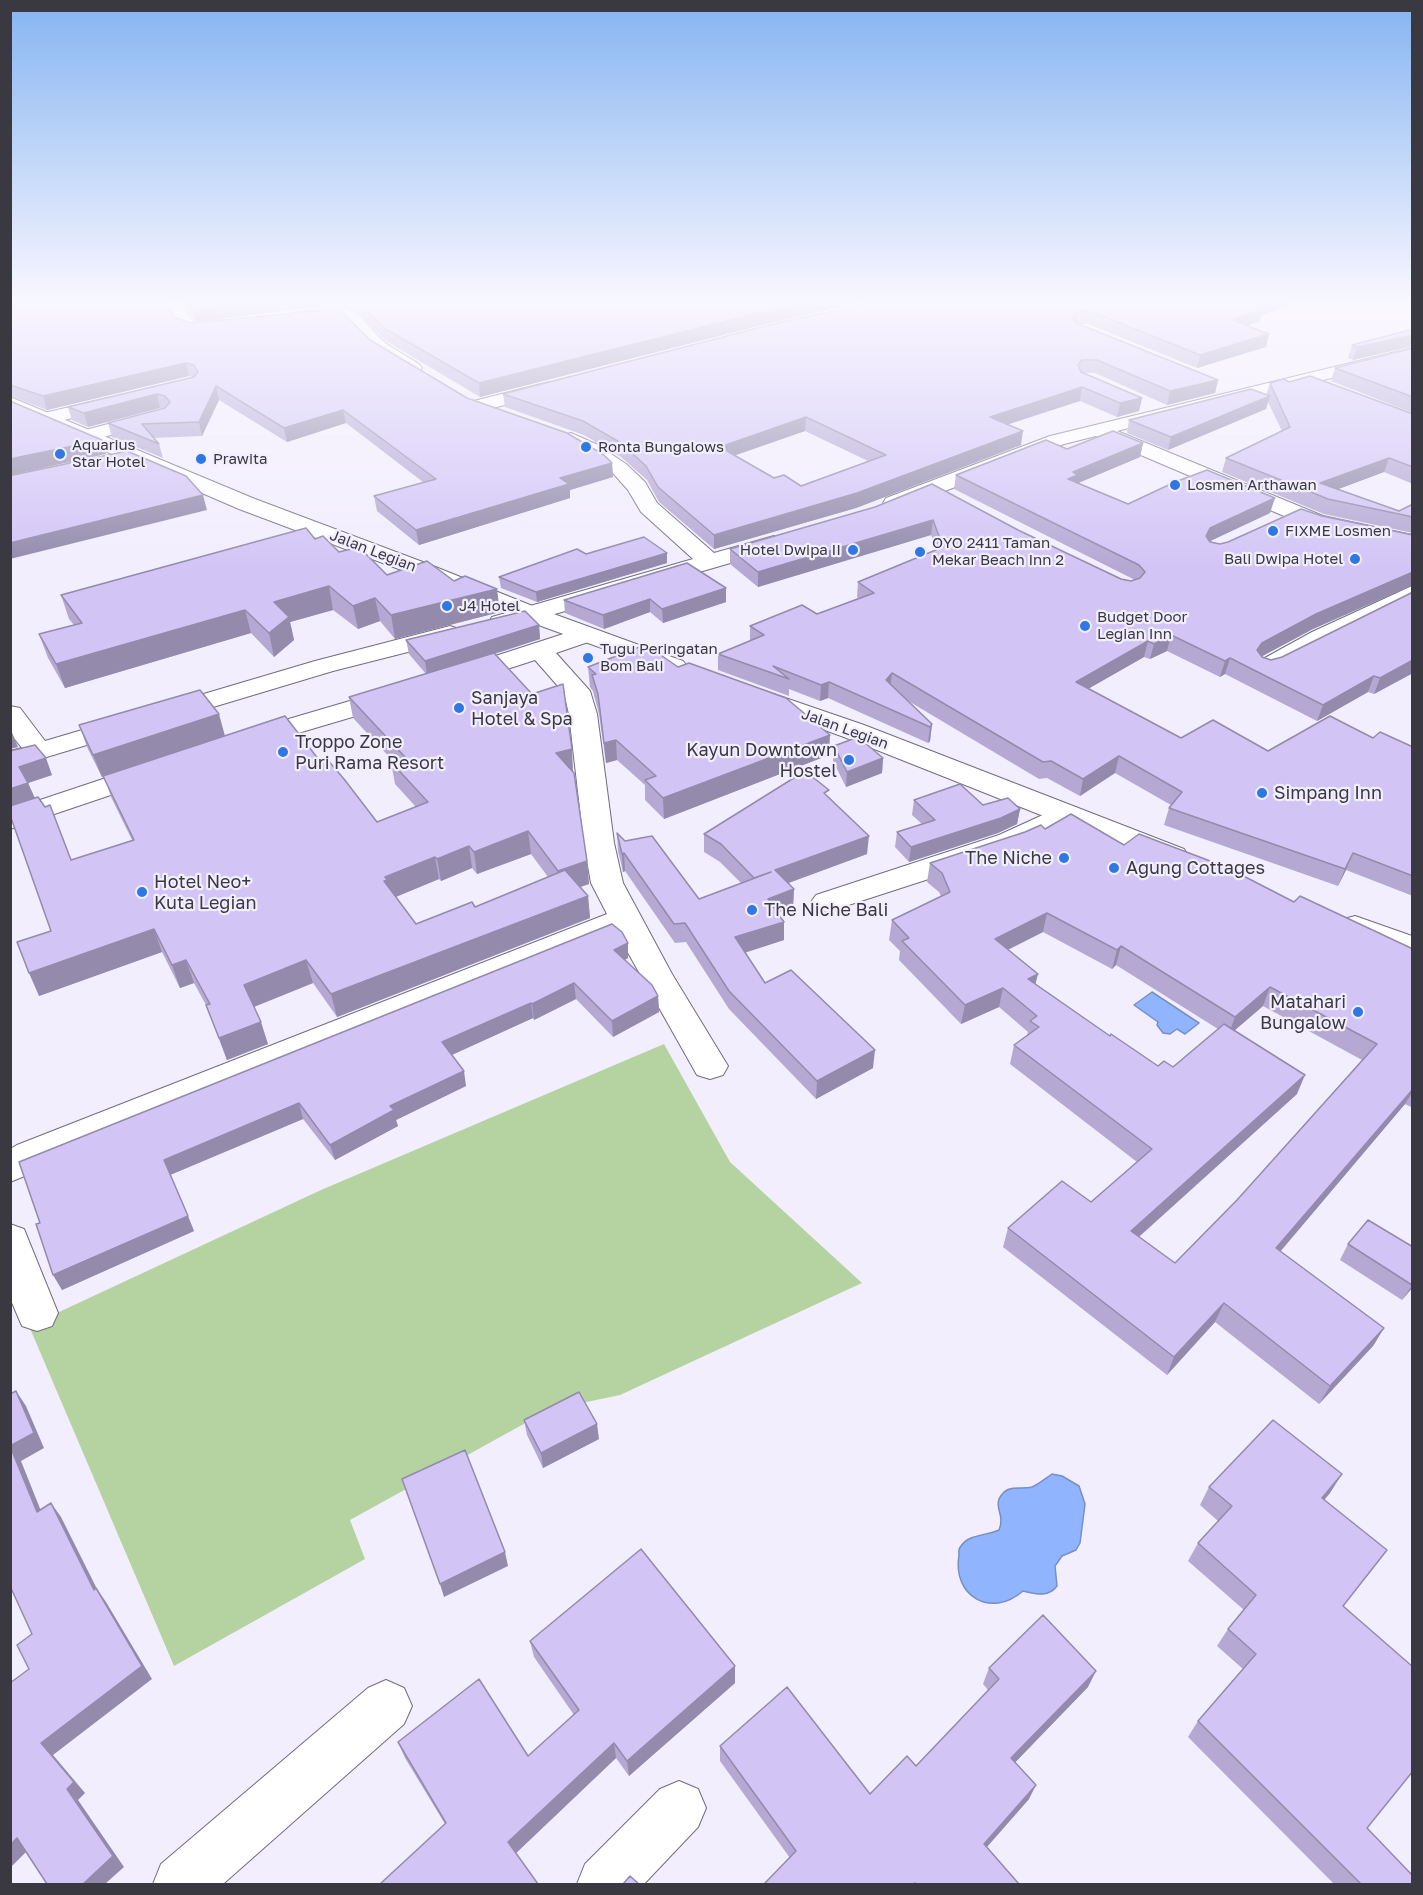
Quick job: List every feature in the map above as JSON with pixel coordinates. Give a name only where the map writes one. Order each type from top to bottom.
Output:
[{"type":"street","points":[[477,406],[536,391]]},
{"type":"street","points":[[1233,391],[1242,395]]},
{"type":"street","points":[[876,511],[1009,457],[1095,429],[1257,391]]},
{"type":"street","points":[[1334,391],[1338,393]]},
{"type":"street","points":[[457,394],[477,406],[504,417]]},
{"type":"street","points":[[23,410],[135,397]]},
{"type":"street","points":[[1135,400],[1164,413]]},
{"type":"street","name":"Jalan Legian","points":[[23,410],[247,504],[420,569],[531,614],[695,674]]},
{"type":"street","points":[[85,436],[161,416]]},
{"type":"street","points":[[1095,429],[1295,513],[1343,528],[1395,536],[1413,542]]},
{"type":"street","points":[[553,433],[576,441],[613,463],[637,487],[649,507],[708,560]]},
{"type":"street","points":[[104,463],[135,456]]},
{"type":"street","points":[[931,489],[952,500]]},
{"type":"street","points":[[1265,527],[1295,513]]},
{"type":"street","points":[[10,760],[324,666],[531,614],[708,560],[795,537]]},
{"type":"street","points":[[1268,666],[1413,593]]},
{"type":"street","points":[[225,748],[428,686],[585,634]]},
{"type":"street","points":[[540,650],[577,690],[583,714],[599,843],[607,883],[710,1066]]},
{"type":"street","name":"Jalan Legian","points":[[739,690],[854,731],[1196,865]]},
{"type":"street","points":[[10,714],[38,750]]},
{"type":"street","points":[[10,820],[173,765]]},
{"type":"street","points":[[827,902],[1010,842],[1068,814]]},
{"type":"street","points":[[10,1167],[42,1152],[626,920]]},
{"type":"street","points":[[1336,920],[1413,948]]},
{"type":"street","points":[[10,1241],[37,1313]]},
{"type":"street","points":[[182,1884],[386,1706]]},
{"type":"street","points":[[605,1884],[680,1808]]},
{"type":"green space","points":[[664,1044],[730,1162],[862,1283],[620,1395],[549,1410],[350,1520],[365,1559],[174,1666],[29,1326],[321,1190]]},
{"type":"water","points":[[1152,992],[1199,1023],[1185,1034],[1177,1029],[1170,1034],[1163,1033],[1157,1025],[1158,1022],[1134,1005]]},
{"type":"water","points":[[1052,1474],[1062,1476],[1079,1486],[1085,1504],[1080,1543],[1076,1550],[1062,1556],[1055,1566],[1057,1586],[1046,1594],[1023,1591],[999,1603],[987,1603],[976,1599],[962,1582],[958,1569],[959,1548],[968,1539],[999,1530],[1001,1520],[998,1503],[1002,1494],[1014,1488],[1032,1487]]},
{"type":"building","points":[[29,391],[63,391],[43,396]]},
{"type":"building","points":[[133,391],[213,391],[199,422],[142,424],[159,444],[108,423],[165,408],[170,402],[165,396],[157,394],[84,413],[68,407]]},
{"type":"building","points":[[225,391],[456,391],[467,398],[567,433],[604,455],[612,463],[560,478],[569,484],[416,530],[374,496],[436,479],[343,410],[284,428]]},
{"type":"building","points":[[513,391],[1068,391],[990,417],[1023,431],[857,493],[714,535],[658,487],[646,466],[621,443],[583,421],[503,394]],"holes":[[[806,417],[886,455],[801,486],[784,475],[774,478],[720,447]]]},
{"type":"building","points":[[1093,391],[1127,391],[1142,398],[1120,403]]},
{"type":"building","points":[[1241,391],[1258,391],[1270,396],[1171,437],[1129,420]]},
{"type":"building","points":[[1274,391],[1352,391],[1413,414],[1413,467],[1389,458],[1320,483],[1399,511],[1413,504],[1413,517],[1328,499],[1226,458],[1290,427]]},
{"type":"building","points":[[1398,391],[1413,391],[1413,397]]},
{"type":"building","points":[[10,401],[102,440],[10,459]]},
{"type":"building","points":[[1113,431],[1143,443],[1073,472],[1078,475],[1068,479],[1128,504],[1207,470],[1275,498],[1210,528],[1206,536],[1210,542],[1220,544],[1228,542],[1301,509],[1322,516],[1413,535],[1413,572],[1316,614],[1262,643],[1257,650],[1262,657],[1271,660],[1282,657],[1413,592],[1413,660],[1380,678],[1374,676],[1323,705],[1230,658],[1225,661],[1171,635],[1154,644],[1148,641],[1076,682],[1181,738],[1213,720],[1268,751],[1330,716],[1373,738],[1380,732],[1413,747],[1413,876],[1353,853],[1345,869],[1169,808],[1182,792],[1119,756],[1083,779],[1051,761],[1043,762],[892,673],[886,680],[932,724],[930,727],[829,682],[821,685],[773,666],[789,679],[718,654],[764,635],[750,626],[802,605],[817,614],[874,593],[858,582],[943,547],[933,520],[758,572],[730,549],[875,507],[932,484],[1018,530],[1121,579],[1131,581],[1140,578],[1145,572],[1139,565],[956,475],[1046,440],[1067,449]]},
{"type":"building","points":[[127,451],[186,476],[203,495],[10,543],[10,474]]},
{"type":"building","points":[[306,528],[315,539],[323,536],[339,552],[359,547],[387,575],[427,561],[454,581],[465,576],[497,589],[391,615],[375,598],[353,606],[329,586],[274,602],[289,617],[269,633],[245,610],[56,664],[39,634],[82,623],[61,595]]},
{"type":"building","points":[[644,537],[667,553],[536,592],[499,577],[577,549],[586,554]]},
{"type":"building","points":[[687,563],[726,588],[662,609],[650,599],[603,615],[564,600]]},
{"type":"building","points":[[525,611],[539,625],[425,661],[406,640]]},
{"type":"building","points":[[642,646],[655,651],[678,667],[689,663],[786,698],[830,735],[663,798],[645,780],[656,776],[616,740],[604,743],[598,694],[592,675],[596,674],[588,667]]},
{"type":"building","points":[[494,653],[532,694],[563,684],[572,749],[556,753],[574,773],[587,861],[558,871],[528,831],[474,852],[469,846],[437,859],[435,857],[385,877],[387,880],[384,881],[416,924],[472,902],[475,907],[565,870],[588,896],[331,994],[306,960],[244,985],[261,1022],[219,1038],[206,1005],[210,1004],[186,960],[172,965],[154,929],[29,973],[17,942],[51,931],[10,815],[10,806],[38,797],[45,807],[50,805],[71,860],[134,840],[103,776],[285,716],[319,760],[326,758],[377,822],[428,802],[391,762],[405,757],[349,697]]},
{"type":"building","points":[[200,690],[219,714],[93,755],[79,725]]},
{"type":"building","points":[[858,737],[883,758],[847,772],[834,746]]},
{"type":"building","points":[[35,745],[46,758],[19,767],[28,783],[10,789],[10,751]]},
{"type":"building","points":[[805,771],[829,790],[824,793],[869,836],[775,870],[794,889],[768,899],[784,922],[735,937],[765,983],[791,970],[875,1050],[817,1081],[729,991],[685,923],[674,924],[624,853],[622,854],[617,833],[625,841],[652,836],[699,899],[771,872],[754,878],[721,844],[704,834]]},
{"type":"building","points":[[960,784],[983,805],[1008,798],[1020,809],[1001,818],[911,847],[897,832],[935,820],[914,800]]},
{"type":"building","points":[[1071,814],[1124,845],[1139,834],[1226,867],[1294,902],[1300,896],[1413,949],[1413,1089],[1276,1248],[1384,1328],[1330,1386],[1224,1303],[1174,1357],[1008,1228],[1062,1181],[1091,1202],[1152,1149],[1014,1045],[1039,1027],[1030,1021],[1037,1016],[1003,988],[965,1005],[902,941],[909,938],[892,920],[950,892],[942,873],[930,863],[1041,825],[1045,829]],"holes":[[[1047,913],[1117,950],[1121,946],[1235,1017],[1270,987],[1377,1044],[1237,1200],[1175,1263],[1131,1231],[1305,1075],[1224,1024],[1173,1067],[1164,1061],[1158,1066],[1028,979],[1038,974],[995,939]]]},
{"type":"building","points":[[612,924],[622,932],[628,943],[614,950],[652,985],[658,996],[612,1021],[574,983],[532,1004],[442,1042],[464,1071],[390,1106],[394,1110],[330,1145],[299,1103],[164,1160],[188,1216],[53,1275],[36,1224],[40,1223],[19,1162]]},
{"type":"building","points":[[1368,1220],[1413,1247],[1412,1285],[1348,1244]]},
{"type":"building","points":[[16,1391],[34,1433],[10,1446],[10,1394]]},
{"type":"building","points":[[579,1392],[597,1424],[541,1453],[524,1420]]},
{"type":"building","points":[[1273,1420],[1342,1474],[1322,1498],[1387,1550],[1343,1606],[1413,1667],[1413,1771],[1367,1828],[1413,1876],[1413,1884],[1361,1884],[1198,1721],[1256,1654],[1228,1629],[1256,1595],[1198,1543],[1232,1506],[1209,1487]]},
{"type":"building","points":[[10,1446],[37,1512],[51,1503],[94,1590],[96,1588],[142,1666],[41,1743],[74,1782],[67,1789],[113,1856],[83,1884],[47,1884],[17,1838],[10,1845],[10,1683],[29,1669],[17,1645],[32,1634],[10,1586]]},
{"type":"building","points":[[465,1450],[505,1552],[440,1584],[402,1479]]},
{"type":"building","points":[[641,1549],[735,1666],[627,1761],[614,1743],[508,1842],[538,1884],[380,1884],[446,1823],[398,1742],[479,1679],[528,1756],[579,1710],[530,1641]]},
{"type":"building","points":[[1043,1615],[1096,1671],[1011,1758],[1036,1785],[984,1844],[1019,1884],[764,1884],[796,1851],[720,1746],[787,1687],[870,1794],[907,1756],[916,1766],[999,1679],[989,1668]]},
{"type":"building","points":[[630,1876],[639,1884],[623,1884]]},
{"type":"place","name":"Ronta Bungalows","points":[[586,447]]},
{"type":"place","name":"Aquarius Star Hotel","points":[[60,454]]},
{"type":"place","name":"Prawita","points":[[201,459]]},
{"type":"place","name":"Losmen Arthawan","points":[[1175,485]]},
{"type":"place","name":"FIXME Losmen","points":[[1273,531]]},
{"type":"place","name":"Hotel Dwipa II","points":[[853,550]]},
{"type":"place","name":"OYO 2411 Taman Mekar Beach Inn 2","points":[[920,552]]},
{"type":"place","name":"Bali Dwipa Hotel","points":[[1355,559]]},
{"type":"place","name":"J4 Hotel","points":[[447,606]]},
{"type":"place","name":"Budget Door Legian Inn","points":[[1085,626]]},
{"type":"place","name":"Tugu Peringatan Bom Bali","points":[[588,658]]},
{"type":"place","name":"Sanjaya Hotel & Spa","points":[[459,708]]},
{"type":"place","name":"Troppo Zone Puri Rama Resort","points":[[283,752]]},
{"type":"place","name":"Kayun Downtown Hostel","points":[[849,760]]},
{"type":"place","name":"Simpang Inn","points":[[1262,793]]},
{"type":"place","name":"The Niche","points":[[1064,858]]},
{"type":"place","name":"Agung Cottages","points":[[1114,868]]},
{"type":"place","name":"Hotel Neo+ Kuta Legian","points":[[142,892]]},
{"type":"place","name":"The Niche Bali","points":[[752,910]]},
{"type":"place","name":"Matahari Bungalow","points":[[1358,1012]]}]
